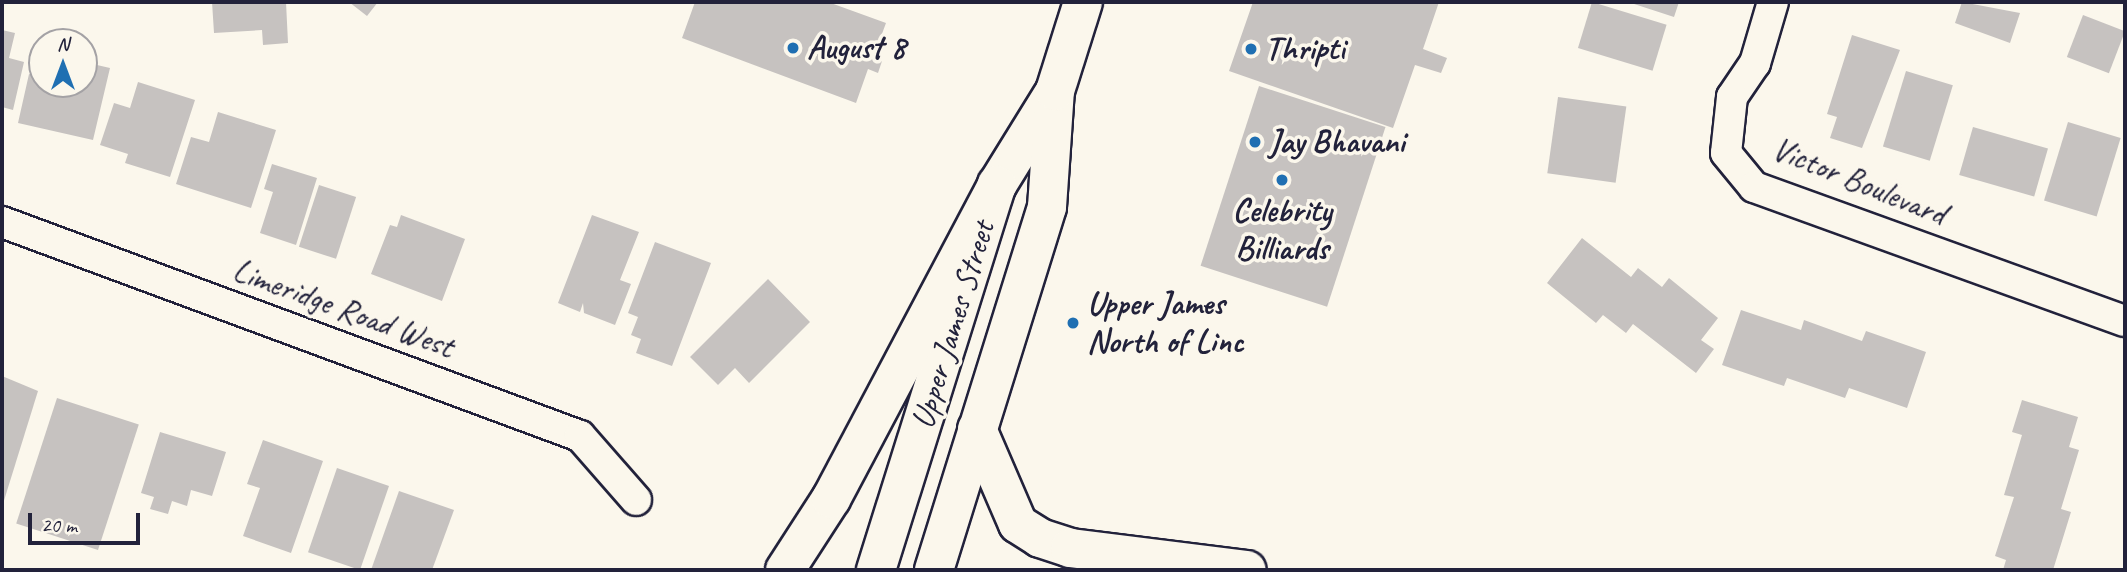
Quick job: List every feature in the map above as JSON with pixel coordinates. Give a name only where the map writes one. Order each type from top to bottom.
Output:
[{"type":"main road","name":"Upper James Street","points":[[934,570],[1047,206],[1055,91],[1083,2]]},
{"type":"main road","name":"Upper James Street","points":[[876,570],[997,185],[1055,91]]},
{"type":"main road","points":[[785,570],[831,499],[997,185]]},
{"type":"main road","points":[[977,429],[1018,524],[1040,538],[1070,548],[1247,570]]},
{"type":"street","name":"Victor Boulevard","points":[[1773,2],[1755,64],[1732,97],[1726,153],[1754,187],[2125,321]]},
{"type":"street","name":"Limeridge Road West","points":[[2,222],[580,436],[636,500]]},
{"type":"building","points":[[212,2],[286,2],[288,43],[263,45],[262,30],[214,33]]},
{"type":"building","points":[[349,2],[378,2],[367,16]]},
{"type":"building","name":"August 8","points":[[695,2],[828,2],[886,23],[873,58],[882,61],[878,73],[868,69],[856,103],[682,38]]},
{"type":"building","points":[[1253,2],[1439,2],[1423,49],[1447,58],[1441,73],[1415,65],[1393,128],[1229,71]]},
{"type":"building","points":[[1592,2],[1667,25],[1653,71],[1578,48]]},
{"type":"building","points":[[1628,2],[1679,2],[1674,17]]},
{"type":"building","points":[[1962,2],[2020,13],[2010,43],[1955,23]]},
{"type":"building","points":[[2083,15],[2125,31],[2109,73],[2067,57]]},
{"type":"building","points":[[2,30],[15,33],[9,58],[24,62],[13,110],[2,107]]},
{"type":"building","points":[[1852,35],[1900,50],[1862,148],[1830,138],[1837,117],[1827,114]]},
{"type":"building","points":[[98,65],[110,68],[93,140],[18,123],[28,78],[28,98],[98,98]]},
{"type":"building","points":[[1906,71],[1953,85],[1930,161],[1883,147]]},
{"type":"building","points":[[138,82],[195,100],[170,177],[125,163],[128,154],[100,145],[114,103],[130,108]]},
{"type":"building","points":[[1259,86],[1385,127],[1327,307],[1201,266]]},
{"type":"building","points":[[1558,97],[1626,107],[1616,183],[1547,173]]},
{"type":"building","points":[[218,112],[276,130],[251,208],[176,184],[191,137],[209,142]]},
{"type":"building","points":[[2068,122],[2121,138],[2097,216],[2044,200]]},
{"type":"building","points":[[1973,127],[2048,148],[2034,197],[1959,175]]},
{"type":"building","points":[[272,164],[317,178],[296,245],[260,233],[273,192],[264,189]]},
{"type":"building","points":[[319,185],[356,197],[336,259],[299,247]]},
{"type":"building","points":[[401,215],[465,239],[442,301],[371,274],[390,225],[397,227]]},
{"type":"building","points":[[592,215],[639,232],[620,280],[631,284],[615,325],[584,313],[583,303],[580,312],[558,303]]},
{"type":"building","points":[[1582,238],[1631,277],[1638,268],[1662,287],[1669,278],[1718,318],[1701,340],[1714,349],[1696,373],[1633,324],[1626,333],[1603,315],[1596,323],[1547,283]]},
{"type":"building","points":[[655,242],[711,263],[672,366],[636,353],[641,339],[631,335],[638,317],[628,313]]},
{"type":"building","points":[[768,279],[810,322],[749,383],[735,368],[718,385],[690,357]]},
{"type":"building","points":[[1741,310],[1801,330],[1804,320],[1862,341],[1866,331],[1926,352],[1907,408],[1849,388],[1845,398],[1787,378],[1784,386],[1722,365]]},
{"type":"building","points":[[2,376],[38,391],[2,507]]},
{"type":"building","points":[[57,398],[139,425],[98,550],[16,524]]},
{"type":"building","points":[[2022,400],[2078,417],[2069,447],[2079,450],[2061,509],[2071,512],[2053,570],[2003,570],[2006,560],[1995,556],[2014,497],[2004,495],[2022,435],[2012,432]]},
{"type":"building","points":[[160,432],[226,452],[212,496],[191,490],[187,506],[172,501],[168,514],[150,509],[154,497],[141,493]]},
{"type":"building","points":[[263,440],[323,461],[291,553],[243,536],[260,488],[247,484]]},
{"type":"building","points":[[337,468],[389,486],[360,570],[308,552]]},
{"type":"building","points":[[399,491],[454,510],[432,570],[371,570]]},
{"type":"place","name":"August 8","points":[[793,48]]},
{"type":"place","name":"Thripti","points":[[1251,49]]},
{"type":"place","name":"Jay Bhavani","points":[[1255,142]]},
{"type":"place","name":"Celebrity Billiards","points":[[1282,180]]},
{"type":"place","name":"Upper James North of Linc","points":[[1073,323]]}]
